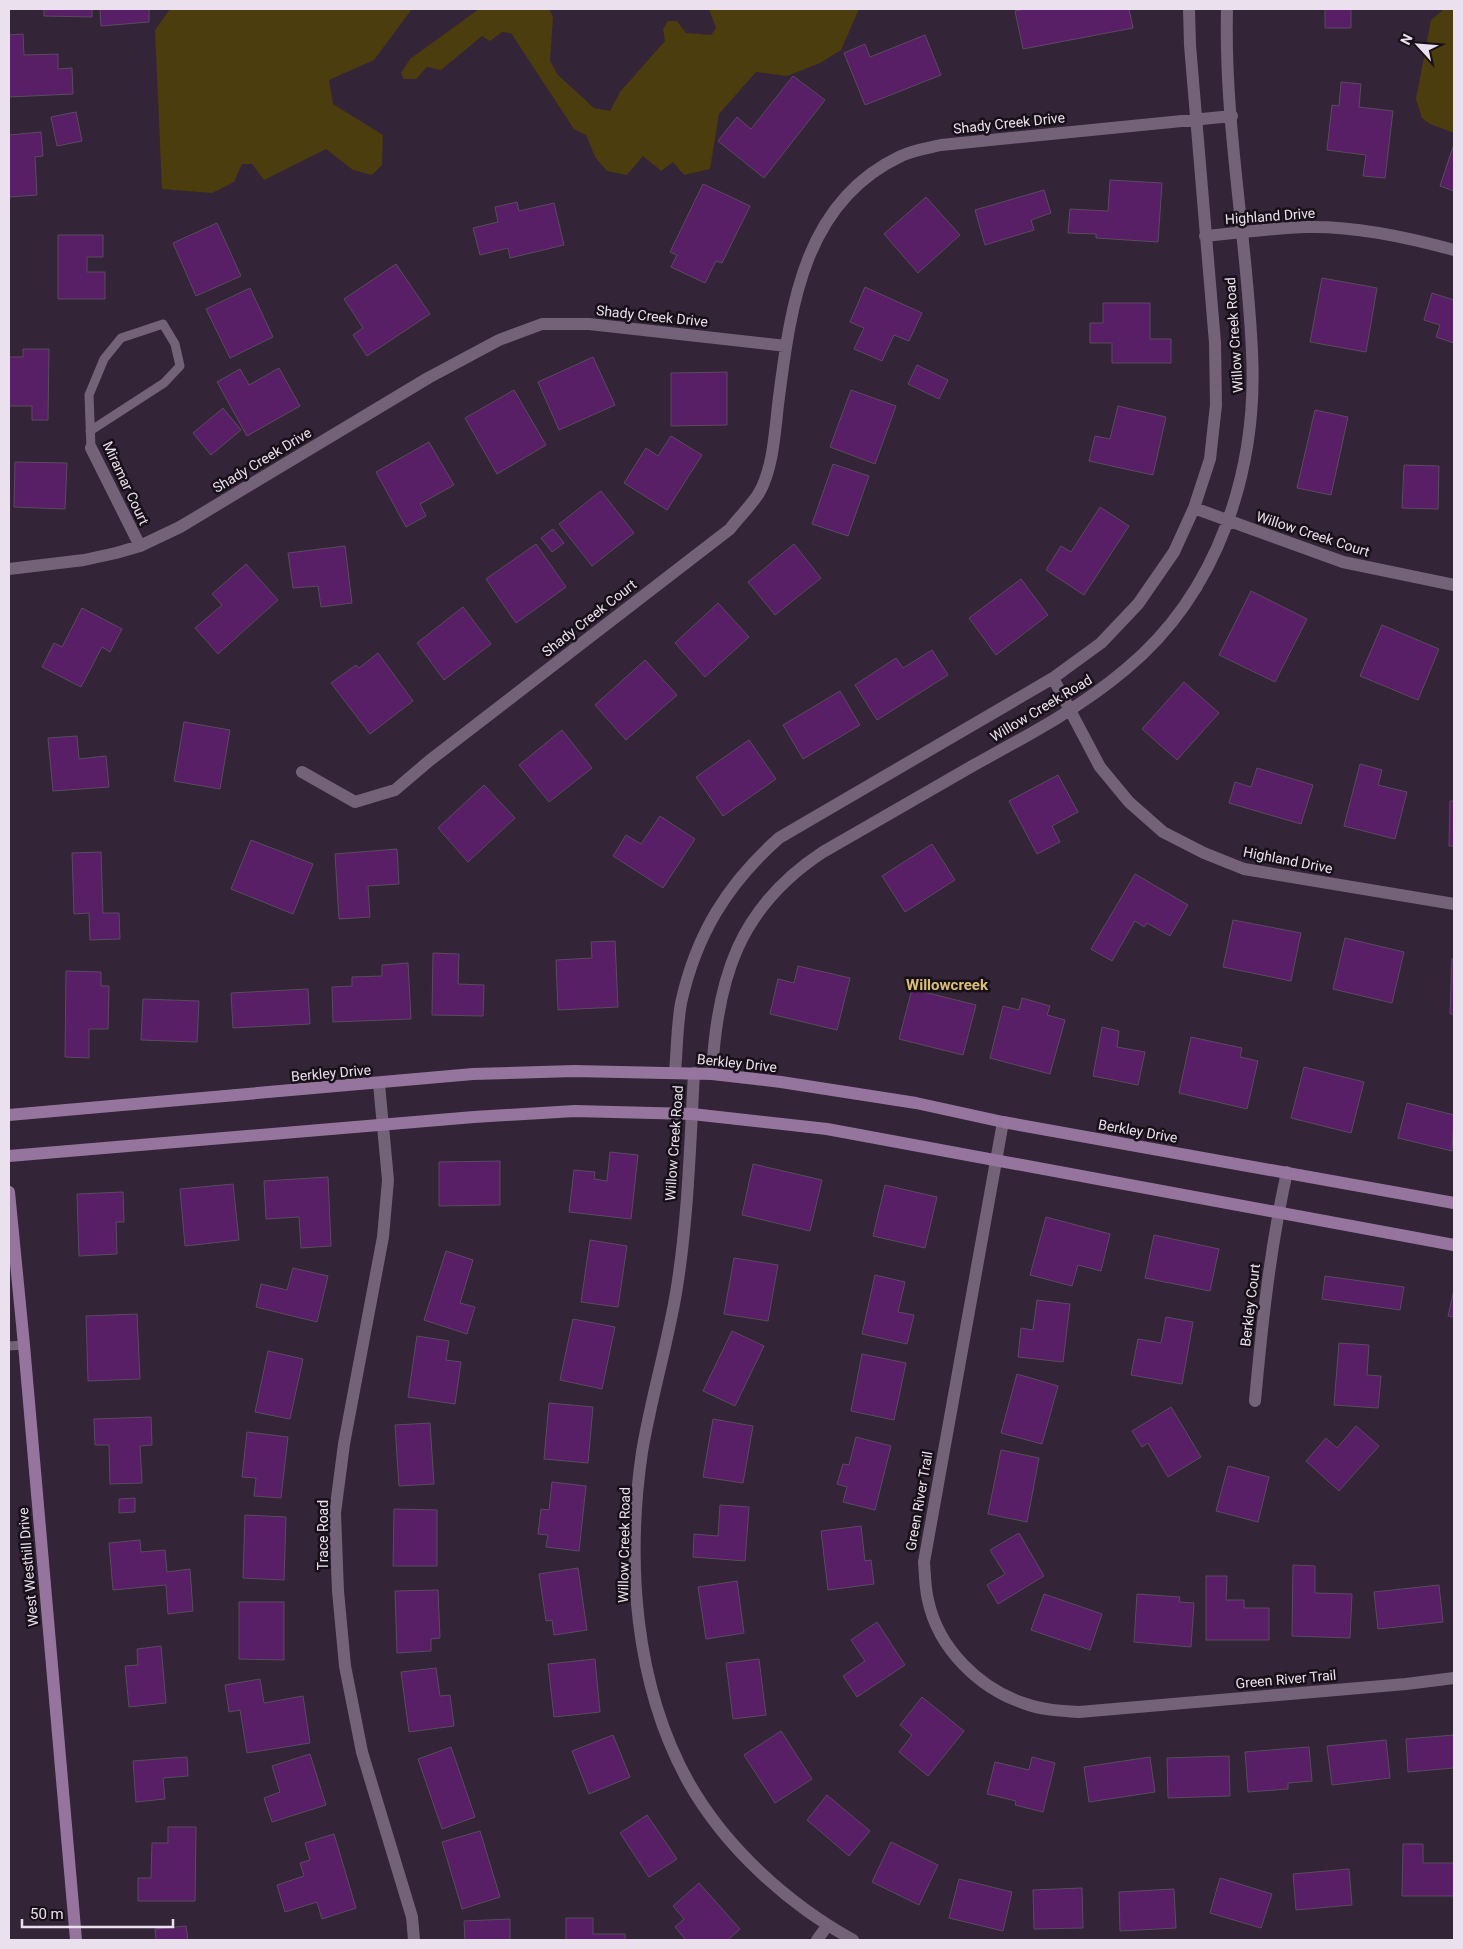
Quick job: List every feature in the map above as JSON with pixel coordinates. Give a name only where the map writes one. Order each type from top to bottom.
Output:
[{"type":"street","name":"Willow Creek Road","points":[[675,1072],[681,1005],[693,958],[704,932],[718,909],[739,877],[758,856],[779,838],[1053,678],[1101,643],[1138,604],[1174,552],[1194,508],[1210,460],[1216,405],[1216,366],[1190,45],[1189,9]]},
{"type":"street","name":"Willow Creek Road","points":[[712,1074],[714,1037],[719,1005],[731,961],[754,920],[784,882],[802,866],[823,852],[1070,710],[1129,667],[1181,611],[1201,579],[1229,522],[1242,481],[1250,438],[1254,397],[1252,350],[1226,39],[1227,9]]},
{"type":"street","name":"Shady Creek Drive","points":[[9,568],[84,560],[140,546],[180,527],[428,378],[499,340],[542,324],[589,324],[786,346],[802,270],[820,231],[843,198],[873,172],[902,155],[941,145],[1232,116]]},
{"type":"street","name":"Highland Drive","points":[[1205,236],[1308,227],[1362,230],[1418,240],[1454,250]]},
{"type":"street","name":"Shady Creek Court","points":[[302,772],[355,802],[395,790],[429,761],[730,528],[759,493],[772,453],[786,346]]},
{"type":"street","name":"Miramar Court","points":[[91,448],[140,546]]},
{"type":"street","name":"Willow Creek Court","points":[[1194,508],[1343,562],[1454,585]]},
{"type":"street","name":"Highland Drive","points":[[1053,678],[1100,767],[1129,802],[1163,832],[1204,854],[1244,869],[1454,904]]},
{"type":"street","name":"Berkley Drive","points":[[9,1115],[379,1084],[473,1074],[574,1071],[712,1074],[780,1082],[916,1103],[1003,1122],[1454,1203]]},
{"type":"street","name":"Willow Creek Road","points":[[694,1073],[683,1234],[676,1293],[642,1452],[636,1511],[636,1592],[642,1637],[652,1691],[669,1739],[690,1783],[718,1824],[754,1866],[826,1926],[853,1940]]},
{"type":"street","name":"Trace Road","points":[[379,1084],[388,1180],[383,1237],[344,1444],[335,1513],[338,1591],[345,1666],[362,1752],[412,1917],[414,1940]]},
{"type":"street","points":[[9,1156],[384,1124],[575,1111],[692,1114],[827,1129],[1454,1245]]},
{"type":"street","name":"Green River Trail","points":[[1003,1122],[924,1562],[927,1600],[936,1625],[950,1650],[971,1672],[994,1689],[1025,1704],[1053,1711],[1099,1710],[1406,1684],[1454,1678]]},
{"type":"street","name":"Berkley Court","points":[[1255,1401],[1265,1298],[1278,1213],[1287,1172]]},
{"type":"street","name":"West Westhill Drive","points":[[9,1192],[76,1940]]},
{"type":"street","points":[[816,1940],[826,1926]]},
{"type":"lane","name":"Miramar Court","points":[[90,431],[164,383],[180,366],[175,344],[163,324],[121,338],[104,359],[89,396],[90,431],[91,448]]},
{"type":"lane","points":[[9,1346],[24,1345]]},
{"type":"shaded area","points":[[170,9],[412,9],[374,60],[329,80],[333,104],[383,135],[382,165],[372,175],[353,170],[326,149],[264,180],[252,164],[242,164],[234,182],[212,193],[162,189],[155,30]]},
{"type":"shaded area","points":[[479,9],[549,9],[553,17],[550,61],[558,75],[594,108],[610,111],[620,92],[665,41],[663,29],[668,21],[677,21],[686,33],[711,35],[716,28],[709,9],[859,9],[841,50],[820,63],[787,76],[756,72],[719,114],[710,169],[684,175],[673,162],[661,171],[643,156],[627,175],[607,171],[595,157],[586,135],[574,129],[511,33],[502,32],[490,41],[482,36],[441,70],[427,67],[416,79],[404,79],[401,73],[410,59]]},
{"type":"shaded area","points":[[1444,9],[1454,9],[1454,133],[1430,124],[1422,118],[1416,99],[1431,20]]},
{"type":"building","points":[[44,9],[92,9],[92,17],[44,16]]},
{"type":"building","points":[[100,9],[149,9],[149,22],[101,26]]},
{"type":"building","points":[[1026,9],[1129,9],[1133,28],[1023,49],[1015,11]]},
{"type":"building","points":[[1325,9],[1351,9],[1351,28],[1325,28]]},
{"type":"building","points":[[23,34],[24,55],[58,54],[58,69],[72,68],[73,94],[9,97],[9,35]]},
{"type":"building","points":[[925,35],[941,75],[865,105],[844,53],[865,44],[870,57]]},
{"type":"building","points":[[793,76],[825,100],[764,178],[718,141],[737,117],[751,129]]},
{"type":"building","points":[[1341,82],[1361,84],[1359,107],[1393,111],[1385,178],[1363,176],[1366,155],[1327,150],[1332,105],[1339,106]]},
{"type":"building","points":[[76,112],[82,141],[57,146],[51,117]]},
{"type":"building","points":[[41,132],[43,156],[35,157],[37,195],[9,197],[9,135]]},
{"type":"building","points":[[1454,148],[1454,191],[1440,186]]},
{"type":"building","points":[[1110,180],[1162,183],[1158,242],[1096,238],[1096,234],[1068,233],[1070,209],[1108,211]]},
{"type":"building","points":[[703,184],[750,206],[722,263],[716,261],[705,283],[671,267],[677,255],[670,252]]},
{"type":"building","points":[[1044,190],[1051,213],[1031,220],[1034,230],[985,245],[975,210]]},
{"type":"building","points":[[926,197],[960,235],[918,273],[884,234]]},
{"type":"building","points":[[517,202],[519,211],[554,203],[564,245],[510,258],[508,248],[480,255],[473,228],[498,222],[495,207]]},
{"type":"building","points":[[217,223],[241,276],[196,296],[173,243]]},
{"type":"building","points":[[58,235],[103,235],[103,257],[87,257],[87,272],[105,272],[105,299],[58,299]]},
{"type":"building","points":[[396,264],[430,314],[367,356],[353,335],[363,328],[344,299]]},
{"type":"building","points":[[1322,278],[1377,288],[1366,352],[1310,342]]},
{"type":"building","points":[[865,287],[922,313],[909,341],[894,335],[882,361],[854,349],[864,328],[850,322]]},
{"type":"building","points":[[250,288],[273,337],[230,358],[206,309]]},
{"type":"building","points":[[1432,293],[1454,300],[1454,343],[1436,337],[1440,325],[1424,320]]},
{"type":"building","points":[[1103,303],[1150,303],[1150,339],[1171,339],[1171,363],[1112,363],[1112,343],[1090,343],[1090,323],[1103,323]]},
{"type":"building","points":[[23,349],[49,349],[48,420],[32,420],[32,406],[9,406],[9,357],[23,357]]},
{"type":"building","points":[[593,357],[615,405],[559,430],[538,382]]},
{"type":"building","points":[[917,365],[948,380],[939,399],[908,384]]},
{"type":"building","points":[[279,368],[300,406],[247,436],[217,382],[240,369],[249,385]]},
{"type":"building","points":[[727,372],[727,425],[671,426],[671,373]]},
{"type":"building","points":[[514,390],[546,445],[497,474],[465,418]]},
{"type":"building","points":[[851,390],[896,406],[875,464],[830,447]]},
{"type":"building","points":[[1118,406],[1166,417],[1153,475],[1089,461],[1095,436],[1110,439]]},
{"type":"building","points":[[223,408],[241,430],[211,455],[193,433]]},
{"type":"building","points":[[1315,410],[1348,417],[1331,495],[1297,488]]},
{"type":"building","points":[[671,436],[702,455],[667,510],[624,483],[646,448],[658,456]]},
{"type":"building","points":[[429,442],[454,485],[420,504],[426,516],[406,527],[376,472]]},
{"type":"building","points":[[15,462],[67,463],[65,509],[14,507]]},
{"type":"building","points":[[833,464],[869,476],[848,536],[812,524]]},
{"type":"building","points":[[1404,465],[1439,466],[1438,509],[1402,508]]},
{"type":"building","points":[[601,491],[634,533],[592,566],[559,524]]},
{"type":"building","points":[[1100,507],[1129,526],[1084,595],[1046,570],[1061,546],[1071,552]]},
{"type":"building","points":[[553,529],[564,543],[552,552],[541,538]]},
{"type":"building","points":[[536,544],[566,587],[516,623],[486,579]]},
{"type":"building","points":[[794,544],[821,578],[775,615],[748,582]]},
{"type":"building","points":[[345,546],[352,603],[321,607],[318,586],[293,588],[288,553]]},
{"type":"building","points":[[246,564],[278,600],[218,654],[195,628],[222,605],[212,594]]},
{"type":"building","points":[[1021,579],[1048,615],[996,655],[969,618]]},
{"type":"building","points":[[1251,591],[1307,619],[1275,682],[1219,655]]},
{"type":"building","points":[[718,603],[749,637],[705,677],[675,643]]},
{"type":"building","points":[[463,607],[491,644],[444,680],[417,643]]},
{"type":"building","points":[[82,608],[122,629],[110,652],[102,647],[81,687],[42,667],[54,643],[62,647]]},
{"type":"building","points":[[1382,625],[1439,649],[1418,700],[1360,676]]},
{"type":"building","points":[[932,650],[948,675],[877,720],[855,685],[896,658],[903,668]]},
{"type":"building","points":[[378,653],[413,701],[370,734],[331,683],[356,665],[359,668]]},
{"type":"building","points":[[645,660],[677,695],[626,740],[595,705]]},
{"type":"building","points":[[1184,682],[1219,713],[1177,760],[1142,729]]},
{"type":"building","points":[[840,691],[860,725],[803,759],[783,725]]},
{"type":"building","points":[[184,722],[230,730],[220,789],[174,781]]},
{"type":"building","points":[[562,730],[592,768],[549,802],[519,765]]},
{"type":"building","points":[[77,736],[79,759],[106,756],[109,787],[53,791],[48,738]]},
{"type":"building","points":[[749,740],[776,779],[723,816],[696,777]]},
{"type":"building","points":[[1360,764],[1382,770],[1378,785],[1407,792],[1395,839],[1344,826]]},
{"type":"building","points":[[1257,768],[1313,785],[1301,824],[1229,803],[1235,782],[1251,787]]},
{"type":"building","points":[[1058,775],[1078,812],[1052,826],[1060,842],[1037,854],[1009,801]]},
{"type":"building","points":[[484,785],[515,818],[468,862],[438,828]]},
{"type":"building","points":[[1450,801],[1454,801],[1454,846],[1449,846]]},
{"type":"building","points":[[660,816],[695,839],[663,888],[613,856],[626,835],[641,844]]},
{"type":"building","points":[[251,840],[313,864],[293,914],[231,889]]},
{"type":"building","points":[[932,844],[955,880],[905,912],[882,876]]},
{"type":"building","points":[[397,849],[399,884],[368,886],[370,917],[339,919],[335,854]]},
{"type":"building","points":[[101,852],[103,913],[119,913],[120,939],[90,940],[89,913],[74,914],[72,853]]},
{"type":"building","points":[[1135,874],[1188,905],[1170,936],[1147,923],[1144,927],[1135,921],[1112,961],[1091,949]]},
{"type":"building","points":[[1233,920],[1301,933],[1291,981],[1223,967]]},
{"type":"building","points":[[1345,938],[1404,952],[1392,1003],[1333,989]]},
{"type":"building","points":[[615,941],[618,1007],[558,1010],[556,960],[592,958],[591,942]]},
{"type":"building","points":[[433,953],[459,954],[458,984],[484,985],[483,1016],[432,1015]]},
{"type":"building","points":[[1452,959],[1454,959],[1454,1014],[1450,1014]]},
{"type":"building","points":[[408,963],[411,1019],[333,1022],[332,987],[352,986],[352,977],[382,976],[382,965]]},
{"type":"building","points":[[798,966],[850,978],[837,1030],[770,1014],[778,979],[794,983]]},
{"type":"building","points":[[66,971],[101,972],[101,986],[109,986],[108,1029],[89,1029],[89,1058],[65,1057]]},
{"type":"building","points":[[308,989],[310,1024],[233,1028],[231,993]]},
{"type":"building","points":[[912,989],[976,1005],[963,1055],[899,1039]]},
{"type":"building","points":[[1022,998],[1050,1006],[1047,1015],[1065,1020],[1050,1074],[990,1058],[1003,1006],[1019,1010]]},
{"type":"building","points":[[143,999],[199,1001],[197,1042],[141,1040]]},
{"type":"building","points":[[1102,1027],[1119,1031],[1117,1047],[1145,1052],[1138,1085],[1093,1076]]},
{"type":"building","points":[[1191,1037],[1242,1048],[1240,1057],[1258,1061],[1247,1109],[1179,1093]]},
{"type":"building","points":[[1304,1067],[1364,1082],[1351,1133],[1291,1118]]},
{"type":"building","points":[[1407,1103],[1454,1115],[1452,1151],[1398,1138]]},
{"type":"building","points":[[610,1152],[638,1155],[631,1219],[569,1212],[574,1170],[595,1172],[594,1179],[607,1181]]},
{"type":"building","points":[[500,1161],[500,1205],[439,1206],[439,1162]]},
{"type":"building","points":[[753,1164],[822,1180],[810,1231],[742,1215]]},
{"type":"building","points":[[328,1177],[331,1246],[301,1248],[299,1217],[266,1219],[264,1181]]},
{"type":"building","points":[[233,1184],[239,1240],[185,1246],[180,1189]]},
{"type":"building","points":[[885,1185],[937,1197],[925,1248],[873,1236]]},
{"type":"building","points":[[123,1192],[124,1222],[116,1222],[117,1254],[79,1256],[77,1194]]},
{"type":"building","points":[[1046,1217],[1110,1234],[1101,1271],[1078,1265],[1072,1286],[1030,1275]]},
{"type":"building","points":[[1154,1235],[1219,1249],[1210,1291],[1145,1278]]},
{"type":"building","points":[[590,1240],[627,1246],[618,1307],[581,1302]]},
{"type":"building","points":[[446,1251],[473,1260],[460,1303],[475,1307],[467,1334],[424,1320]]},
{"type":"building","points":[[734,1258],[778,1265],[768,1321],[724,1314]]},
{"type":"building","points":[[293,1268],[328,1276],[317,1322],[256,1307],[261,1284],[287,1290]]},
{"type":"building","points":[[875,1275],[905,1282],[898,1312],[914,1315],[907,1344],[862,1334]]},
{"type":"building","points":[[1325,1276],[1404,1287],[1400,1310],[1322,1299]]},
{"type":"building","points":[[1454,1290],[1454,1317],[1448,1316]]},
{"type":"building","points":[[1037,1300],[1070,1304],[1063,1362],[1018,1357],[1021,1328],[1033,1330]]},
{"type":"building","points":[[137,1314],[140,1379],[88,1381],[86,1316]]},
{"type":"building","points":[[1166,1317],[1193,1322],[1182,1384],[1131,1375],[1138,1339],[1161,1343]]},
{"type":"building","points":[[573,1319],[615,1327],[602,1389],[560,1380]]},
{"type":"building","points":[[732,1331],[764,1346],[735,1406],[703,1391]]},
{"type":"building","points":[[417,1336],[449,1341],[446,1360],[461,1362],[455,1404],[408,1397]]},
{"type":"building","points":[[1339,1343],[1369,1345],[1367,1375],[1381,1376],[1378,1408],[1334,1405]]},
{"type":"building","points":[[268,1351],[303,1359],[290,1419],[255,1412]]},
{"type":"building","points":[[862,1354],[906,1363],[894,1420],[851,1411]]},
{"type":"building","points":[[1017,1374],[1058,1386],[1042,1444],[1001,1433]]},
{"type":"building","points":[[549,1403],[593,1407],[588,1463],[544,1459]]},
{"type":"building","points":[[1171,1407],[1201,1457],[1168,1477],[1148,1443],[1142,1447],[1132,1431]]},
{"type":"building","points":[[151,1417],[152,1445],[140,1446],[142,1483],[110,1484],[109,1445],[95,1445],[94,1419]]},
{"type":"building","points":[[713,1419],[753,1426],[743,1483],[703,1477]]},
{"type":"building","points":[[430,1423],[434,1484],[399,1486],[395,1425]]},
{"type":"building","points":[[1356,1426],[1379,1446],[1339,1491],[1306,1461],[1326,1438],[1337,1448]]},
{"type":"building","points":[[247,1432],[288,1437],[281,1498],[254,1496],[256,1478],[242,1477]]},
{"type":"building","points":[[856,1437],[891,1446],[875,1510],[843,1502],[847,1487],[837,1484],[843,1464],[849,1465]]},
{"type":"building","points":[[1001,1450],[1039,1458],[1027,1522],[988,1514]]},
{"type":"building","points":[[1228,1466],[1269,1477],[1258,1522],[1216,1511]]},
{"type":"building","points":[[552,1482],[586,1486],[579,1551],[546,1547],[548,1535],[538,1534],[541,1509],[549,1510]]},
{"type":"building","points":[[135,1498],[135,1512],[119,1513],[119,1499]]},
{"type":"building","points":[[720,1505],[749,1507],[745,1561],[693,1557],[694,1534],[718,1536]]},
{"type":"building","points":[[394,1509],[437,1510],[437,1566],[393,1566]]},
{"type":"building","points":[[245,1515],[286,1517],[284,1580],[243,1578]]},
{"type":"building","points":[[861,1526],[865,1561],[871,1560],[874,1584],[828,1590],[821,1531]]},
{"type":"building","points":[[1019,1533],[1044,1576],[998,1604],[987,1585],[1005,1574],[990,1550]]},
{"type":"building","points":[[140,1540],[141,1552],[165,1550],[167,1572],[190,1569],[193,1611],[168,1614],[166,1585],[113,1590],[109,1543]]},
{"type":"building","points":[[1293,1565],[1315,1566],[1315,1593],[1352,1594],[1350,1638],[1292,1636]]},
{"type":"building","points":[[578,1568],[587,1630],[554,1635],[552,1620],[546,1621],[539,1574]]},
{"type":"building","points":[[1206,1576],[1227,1576],[1226,1600],[1244,1600],[1244,1608],[1269,1608],[1269,1640],[1206,1640]]},
{"type":"building","points":[[737,1581],[744,1633],[706,1639],[698,1587]]},
{"type":"building","points":[[1439,1585],[1443,1622],[1378,1629],[1374,1592]]},
{"type":"building","points":[[438,1590],[440,1638],[431,1639],[431,1651],[397,1653],[395,1591]]},
{"type":"building","points":[[1044,1594],[1102,1614],[1090,1650],[1031,1630]]},
{"type":"building","points":[[1137,1594],[1180,1597],[1179,1602],[1194,1603],[1191,1647],[1134,1642]]},
{"type":"building","points":[[239,1602],[284,1602],[284,1660],[239,1659]]},
{"type":"building","points":[[877,1622],[905,1665],[857,1697],[843,1676],[865,1661],[851,1640]]},
{"type":"building","points":[[161,1646],[166,1703],[129,1707],[125,1666],[138,1665],[137,1649]]},
{"type":"building","points":[[595,1659],[600,1712],[554,1717],[548,1664]]},
{"type":"building","points":[[759,1659],[766,1715],[733,1719],[726,1663]]},
{"type":"building","points":[[436,1668],[440,1696],[450,1695],[454,1726],[409,1732],[401,1672]]},
{"type":"building","points":[[260,1679],[264,1703],[303,1696],[310,1743],[247,1753],[240,1710],[229,1712],[225,1685]]},
{"type":"building","points":[[922,1697],[964,1731],[928,1776],[899,1752],[912,1735],[900,1725]]},
{"type":"building","points":[[781,1731],[812,1779],[775,1803],[744,1755]]},
{"type":"building","points":[[613,1735],[630,1777],[589,1794],[572,1751]]},
{"type":"building","points":[[1454,1735],[1454,1768],[1408,1772],[1406,1739]]},
{"type":"building","points":[[1386,1740],[1390,1778],[1332,1785],[1327,1746]]},
{"type":"building","points":[[451,1747],[475,1817],[442,1829],[418,1759]]},
{"type":"building","points":[[1309,1747],[1312,1781],[1288,1783],[1288,1789],[1248,1792],[1245,1752]]},
{"type":"building","points":[[310,1754],[326,1805],[272,1822],[264,1798],[280,1792],[272,1766]]},
{"type":"building","points":[[1229,1756],[1230,1796],[1168,1798],[1167,1758]]},
{"type":"building","points":[[187,1757],[188,1776],[163,1778],[165,1799],[136,1802],[133,1761]]},
{"type":"building","points":[[1032,1757],[1055,1763],[1043,1812],[1015,1805],[1016,1801],[987,1794],[995,1762],[1029,1770]]},
{"type":"building","points":[[1150,1757],[1155,1792],[1089,1802],[1084,1767]]},
{"type":"building","points":[[827,1795],[870,1831],[849,1856],[807,1820]]},
{"type":"building","points":[[647,1815],[677,1859],[649,1877],[620,1833]]},
{"type":"building","points":[[168,1827],[196,1827],[195,1901],[138,1901],[138,1878],[151,1878],[152,1843],[168,1843]]},
{"type":"building","points":[[480,1831],[500,1897],[462,1909],[442,1842]]},
{"type":"building","points":[[334,1834],[356,1908],[322,1919],[317,1902],[285,1912],[277,1885],[304,1876],[300,1863],[310,1860],[305,1843]]},
{"type":"building","points":[[891,1842],[938,1865],[919,1905],[872,1882]]},
{"type":"building","points":[[1403,1844],[1423,1844],[1423,1863],[1454,1863],[1454,1896],[1402,1896]]},
{"type":"building","points":[[1349,1869],[1352,1905],[1296,1910],[1293,1874]]},
{"type":"building","points":[[1220,1878],[1272,1894],[1261,1928],[1210,1913]]},
{"type":"building","points":[[959,1879],[1012,1892],[1003,1931],[949,1918]]},
{"type":"building","points":[[699,1883],[740,1929],[728,1940],[683,1940],[685,1939],[675,1927],[684,1919],[673,1906]]},
{"type":"building","points":[[1082,1888],[1083,1928],[1034,1929],[1033,1890]]},
{"type":"building","points":[[1174,1889],[1176,1928],[1120,1931],[1119,1892]]},
{"type":"building","points":[[566,1918],[593,1918],[593,1934],[625,1934],[625,1940],[566,1940]]},
{"type":"building","points":[[510,1919],[510,1940],[465,1940],[464,1921]]},
{"type":"building","points":[[186,1926],[188,1940],[156,1940],[155,1929]]},
{"type":"district","name":"Willowcreek","points":[[947,985]]}]
